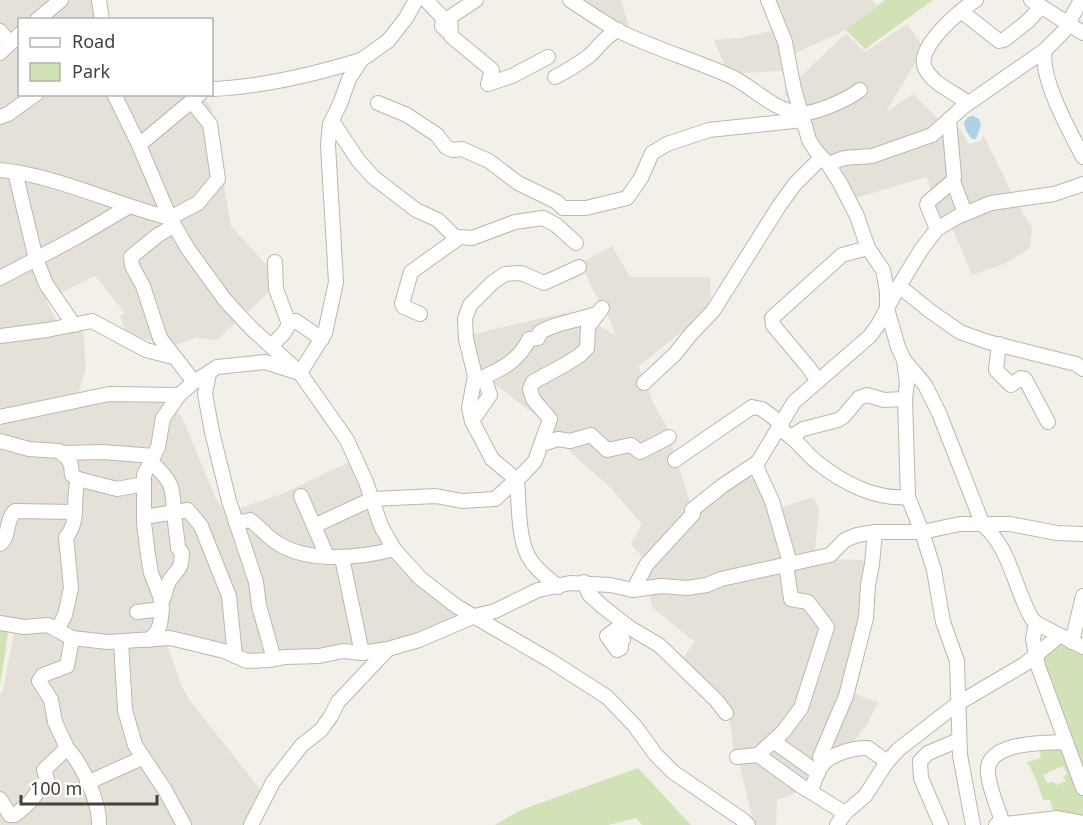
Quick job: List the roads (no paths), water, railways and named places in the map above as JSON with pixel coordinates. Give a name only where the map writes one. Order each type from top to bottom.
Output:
[{"type":"street","points":[[39,18],[61,0]]},
{"type":"street","points":[[99,0],[102,18]]},
{"type":"street","points":[[213,89],[251,86],[298,78],[361,60],[388,41],[406,18],[416,0]]},
{"type":"street","points":[[426,0],[443,18],[442,26],[492,70],[488,84],[512,76],[548,57]]},
{"type":"street","points":[[451,35],[450,17],[476,0]]},
{"type":"street","points":[[570,0],[618,30],[734,78],[774,106],[802,117]]},
{"type":"street","points":[[768,0],[784,42],[794,89],[809,141],[825,161],[857,216],[868,248],[883,270],[887,291],[887,309],[904,360],[925,385],[939,413],[983,525],[992,532],[1001,547],[1029,613],[1036,623],[1071,641]]},
{"type":"street","points":[[968,103],[956,93],[946,90],[925,70],[924,54],[930,42],[976,0]]},
{"type":"street","points":[[644,383],[675,354],[713,311],[795,184],[825,161],[872,156],[932,135],[968,103],[1045,50],[1064,31],[1081,0]]},
{"type":"street","points":[[962,11],[999,41],[1004,40],[1028,21],[1036,3],[1083,33]]},
{"type":"street","points":[[555,77],[582,61],[600,45],[604,38],[618,30]]},
{"type":"street","points":[[0,31],[10,46]]},
{"type":"street","points":[[1045,50],[1043,57],[1053,95],[1083,157]]},
{"type":"street","points":[[300,373],[322,339],[336,282],[328,145],[332,122],[349,79],[361,60]]},
{"type":"street","points":[[378,103],[407,115],[434,133],[446,147],[453,150],[462,149],[489,161],[525,187],[557,202],[563,208],[586,208],[627,198],[641,178],[652,153],[667,144],[709,130],[802,117],[860,90]]},
{"type":"street","points":[[0,117],[33,96]]},
{"type":"street","points":[[115,96],[172,222],[209,282],[251,328],[300,373],[347,440],[381,526],[394,549],[420,578],[456,606],[607,697],[673,772],[748,825]]},
{"type":"street","points":[[139,145],[196,98],[210,124],[218,179],[198,203],[131,257],[132,266],[143,286],[160,338],[194,382]]},
{"type":"street","points":[[937,229],[927,205],[952,181],[954,176],[949,120]]},
{"type":"street","points":[[332,122],[358,160],[373,177],[416,210],[438,220],[457,239]]},
{"type":"street","points":[[0,170],[38,176],[172,222]]},
{"type":"street","points":[[15,172],[36,259],[46,284],[74,325]]},
{"type":"street","points":[[952,181],[964,213]]},
{"type":"street","points":[[633,590],[647,564],[692,512],[722,486],[761,458],[794,402],[870,336],[899,286],[937,229],[964,213],[990,203],[1054,194],[1083,184]]},
{"type":"street","points":[[0,278],[128,207]]},
{"type":"street","points":[[420,314],[402,304],[411,272],[460,237],[472,238],[515,222],[543,218],[556,225],[576,243]]},
{"type":"street","points":[[817,380],[773,325],[772,318],[842,255],[868,248]]},
{"type":"street","points":[[275,262],[276,289],[290,324]]},
{"type":"street","points":[[558,587],[539,571],[527,555],[517,480],[492,459],[472,421],[469,408],[475,376],[466,339],[465,320],[470,305],[492,283],[505,274],[521,273],[544,283],[579,267]]},
{"type":"street","points":[[899,286],[954,329],[999,344],[1076,364],[1083,369]]},
{"type":"street","points":[[314,526],[372,500],[436,496],[462,501],[495,499],[535,461],[542,444],[550,418],[532,399],[530,389],[533,382],[566,364],[587,348],[588,327],[599,311],[571,322],[556,323],[540,332],[538,338],[529,339],[524,350],[507,366],[484,377],[490,395],[472,421]]},
{"type":"street","points":[[271,346],[291,321],[296,321],[322,339]]},
{"type":"street","points":[[0,348],[0,338],[96,322],[146,350],[173,357]]},
{"type":"street","points":[[999,344],[996,370],[1011,385],[1021,378],[1025,380],[1048,422]]},
{"type":"street","points":[[904,360],[907,383],[905,399],[908,497],[934,570],[943,622],[957,661],[959,740],[973,825]]},
{"type":"street","points":[[149,639],[160,625],[161,606],[148,555],[144,517],[144,476],[158,447],[163,418],[178,395],[194,382],[223,366],[265,362],[300,373]]},
{"type":"street","points":[[209,373],[205,394],[212,432],[236,523],[256,582],[259,606],[274,659]]},
{"type":"street","points":[[0,417],[109,394],[178,395]]},
{"type":"street","points":[[791,437],[803,429],[838,420],[859,398],[867,395],[884,400],[905,399]]},
{"type":"street","points":[[675,460],[752,407],[762,409],[818,463],[869,493],[888,498],[908,497]]},
{"type":"street","points":[[542,444],[558,439],[570,441],[593,435],[607,450],[631,445],[640,452],[669,436]]},
{"type":"street","points":[[0,441],[19,447],[63,453],[103,452],[153,459],[164,473],[175,498],[174,513],[178,548],[182,553],[182,558],[179,571],[170,579],[161,606],[137,612]]},
{"type":"street","points":[[63,453],[71,465],[72,475],[78,479],[117,489],[144,484]]},
{"type":"street","points":[[737,757],[758,755],[787,727],[801,708],[827,627],[808,602],[791,599],[788,563],[772,501],[755,464]]},
{"type":"street","points":[[57,630],[65,615],[71,588],[66,537],[71,532],[78,479]]},
{"type":"street","points":[[301,496],[327,556]]},
{"type":"street","points":[[144,517],[188,510],[192,513],[205,536],[229,596],[235,656]]},
{"type":"street","points":[[0,544],[6,538],[8,520],[15,511],[75,512]]},
{"type":"street","points":[[236,523],[250,520],[285,547],[298,552],[342,558],[394,549]]},
{"type":"street","points":[[0,623],[24,627],[48,625],[72,638],[121,642],[170,638],[195,643],[247,661],[319,656],[342,651],[362,653],[388,649],[419,640],[475,616],[515,603],[538,591],[584,582],[633,590],[661,586],[687,588],[707,585],[721,579],[830,555],[851,536],[875,532],[922,532],[960,524],[1010,524],[1057,533],[1083,534]]},
{"type":"street","points":[[811,791],[820,769],[820,757],[846,696],[866,618],[875,532]]},
{"type":"street","points":[[342,558],[362,653]]},
{"type":"street","points":[[584,582],[590,594],[630,628],[659,645],[716,700],[726,713]]},
{"type":"street","points":[[1071,641],[1083,596]]},
{"type":"street","points":[[1036,623],[1033,639],[1035,656],[1083,788]]},
{"type":"street","points":[[72,638],[67,666],[43,675],[39,681],[51,700],[55,722],[67,748],[77,760],[87,783],[97,807],[99,825]]},
{"type":"street","points":[[758,755],[811,791],[843,820],[865,796],[887,762],[924,729],[957,704],[1035,656],[1071,641]]},
{"type":"street","points":[[121,642],[125,711],[135,745],[165,790],[184,825]]},
{"type":"street","points":[[251,825],[273,782],[302,745],[321,730],[338,702],[388,649]]},
{"type":"street","points":[[924,729],[936,750]]},
{"type":"street","points":[[941,825],[921,778],[920,761],[923,756],[959,740]]},
{"type":"street","points":[[773,741],[820,769]]},
{"type":"street","points":[[1066,742],[1004,749],[990,762],[988,773],[999,824],[1027,823],[1057,818],[1083,823]]},
{"type":"street","points":[[820,769],[839,755],[862,747],[868,748],[887,762]]},
{"type":"street","points":[[0,799],[10,814],[15,815],[34,798],[46,779],[44,770],[67,748]]},
{"type":"street","points":[[87,783],[142,758]]},
{"type":"water","points":[[973,116],[979,119],[981,125],[976,139],[972,139],[969,135],[964,122],[968,117]]}]
